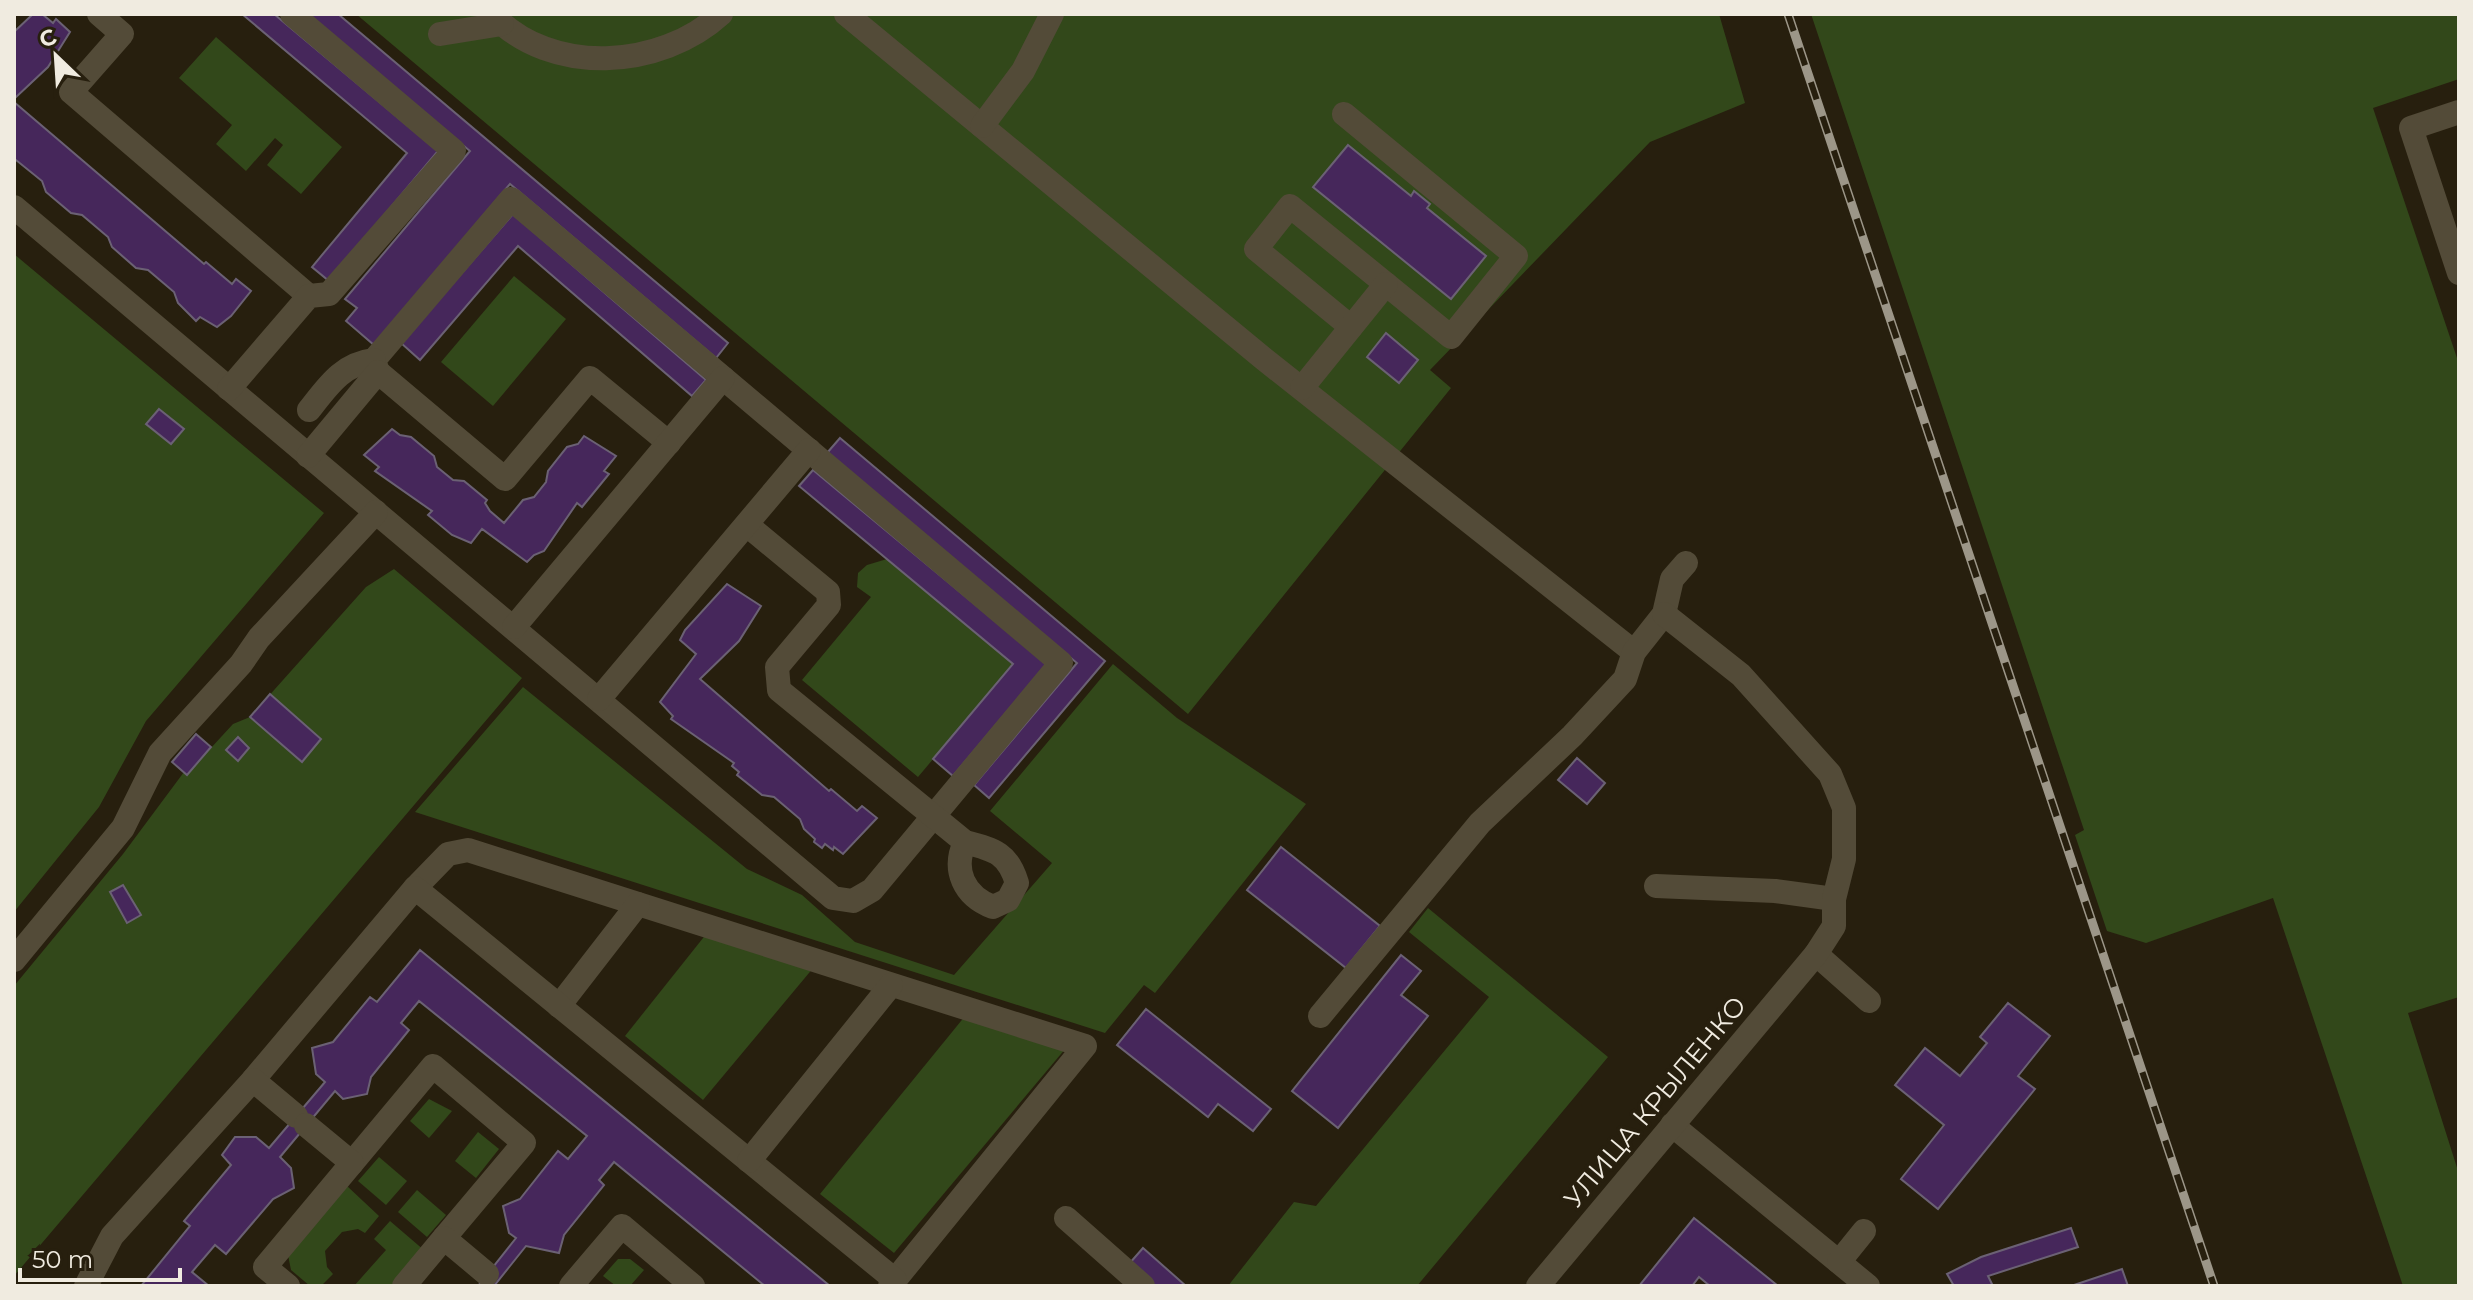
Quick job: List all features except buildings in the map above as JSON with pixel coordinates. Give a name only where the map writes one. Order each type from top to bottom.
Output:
[{"type":"street","points":[[99,14],[122,34],[71,92],[309,296]]},
{"type":"street","points":[[229,389],[309,296],[329,294],[454,151],[292,14]]},
{"type":"street","points":[[440,34],[497,19],[548,50],[601,60],[653,54],[702,31],[721,14]]},
{"type":"street","points":[[846,14],[1302,388],[1634,652]]},
{"type":"street","points":[[982,126],[1023,71],[1052,14]]},
{"type":"street","points":[[2459,112],[2411,128],[2459,273]]},
{"type":"street","points":[[1344,114],[1367,147],[1516,256],[1451,337],[1290,206],[1256,249],[1351,327]]},
{"type":"street","points":[[14,207],[308,456],[514,627],[833,898],[853,901],[872,890],[1061,663],[511,199],[376,366],[308,456]]},
{"type":"street","points":[[1302,388],[1386,284]]},
{"type":"street","points":[[309,410],[340,373],[355,362],[376,366],[505,479],[590,378],[669,443]]},
{"type":"street","points":[[514,627],[723,378]]},
{"type":"street","points":[[599,699],[809,450]]},
{"type":"street","points":[[14,960],[123,828],[160,753],[241,664],[259,638],[380,516]]},
{"type":"street","points":[[747,525],[828,592],[829,605],[777,667],[779,690],[965,842]]},
{"type":"street","points":[[1320,1016],[1480,823],[1572,736],[1625,679],[1634,652],[1664,614],[1672,579],[1686,563]]},
{"type":"street","name":"УЛИЦА КРЫЛЕНКО","points":[[1538,1286],[1816,954],[1834,926],[1834,899],[1844,859],[1844,808],[1830,774],[1741,675],[1664,614]]},
{"type":"street","points":[[86,1286],[112,1236],[253,1080],[415,888],[448,854],[468,850],[1085,1046],[893,1283],[415,888]]},
{"type":"street","points":[[1656,886],[1775,891],[1834,899]]},
{"type":"street","points":[[559,1006],[638,904]]},
{"type":"street","points":[[1816,954],[1869,1001]]},
{"type":"street","points":[[749,1161],[891,985]]},
{"type":"street","points":[[288,1286],[265,1267],[433,1066],[524,1143],[404,1286]]},
{"type":"street","points":[[253,1080],[352,1163]]},
{"type":"street","points":[[1672,1125],[1868,1286]]},
{"type":"street","points":[[1066,1218],[1143,1286]]},
{"type":"street","points":[[571,1286],[622,1226],[693,1286]]},
{"type":"street","points":[[1839,1262],[1864,1231]]},
{"type":"street","points":[[444,1238],[496,1281]]},
{"type":"green space","points":[[356,14],[1719,14],[1745,103],[1650,142],[1430,370],[1451,388],[1188,714]]},
{"type":"green space","points":[[1811,14],[2459,14],[2459,79],[2373,108],[2459,364],[2459,997],[2408,1013],[2459,1174],[2459,1286],[2403,1286],[2273,898],[2146,943],[2107,931],[2075,835],[2084,830]]},
{"type":"green space","points":[[216,37],[342,147],[301,194],[267,165],[283,145],[275,138],[246,171],[216,144],[232,125],[179,78]]},
{"type":"green space","points":[[14,254],[324,513],[146,721],[99,807],[14,912]]},
{"type":"green space","points":[[514,276],[566,319],[493,406],[441,362]]},
{"type":"green space","points":[[887,559],[1013,664],[918,777],[802,680],[871,597],[857,587],[858,573],[867,565]]},
{"type":"green space","points":[[394,569],[522,678],[14,1276],[14,986],[123,854],[184,772],[187,774],[233,724],[250,717],[366,587]]},
{"type":"green space","points":[[1113,664],[1177,718],[1306,804],[1155,993],[1144,985],[1105,1033],[415,812],[523,687],[747,869],[802,895],[855,942],[954,975],[1052,863],[990,811]]},
{"type":"green space","points":[[1428,908],[1608,1057],[1417,1286],[1228,1286],[1294,1202],[1316,1206],[1489,997],[1409,932]]},
{"type":"green space","points":[[711,928],[819,961],[703,1100],[625,1036]]},
{"type":"green space","points":[[970,1010],[1071,1042],[894,1253],[820,1194]]},
{"type":"green space","points":[[429,1099],[452,1111],[429,1138],[410,1121]]},
{"type":"green space","points":[[478,1132],[499,1149],[476,1178],[455,1161]]},
{"type":"green space","points":[[379,1157],[407,1181],[386,1205],[358,1181]]},
{"type":"green space","points":[[347,1186],[379,1216],[365,1233],[358,1229],[342,1232],[325,1251],[327,1267],[333,1274],[321,1286],[310,1286],[291,1270],[288,1255]]},
{"type":"green space","points":[[417,1190],[446,1215],[427,1237],[398,1212]]},
{"type":"green space","points":[[390,1221],[425,1251],[394,1286],[354,1286],[386,1250],[374,1239]]},
{"type":"green space","points":[[618,1259],[630,1259],[644,1270],[630,1286],[616,1286],[603,1276]]},
{"type":"railway","points":[[1788,14],[2214,1286]]}]
